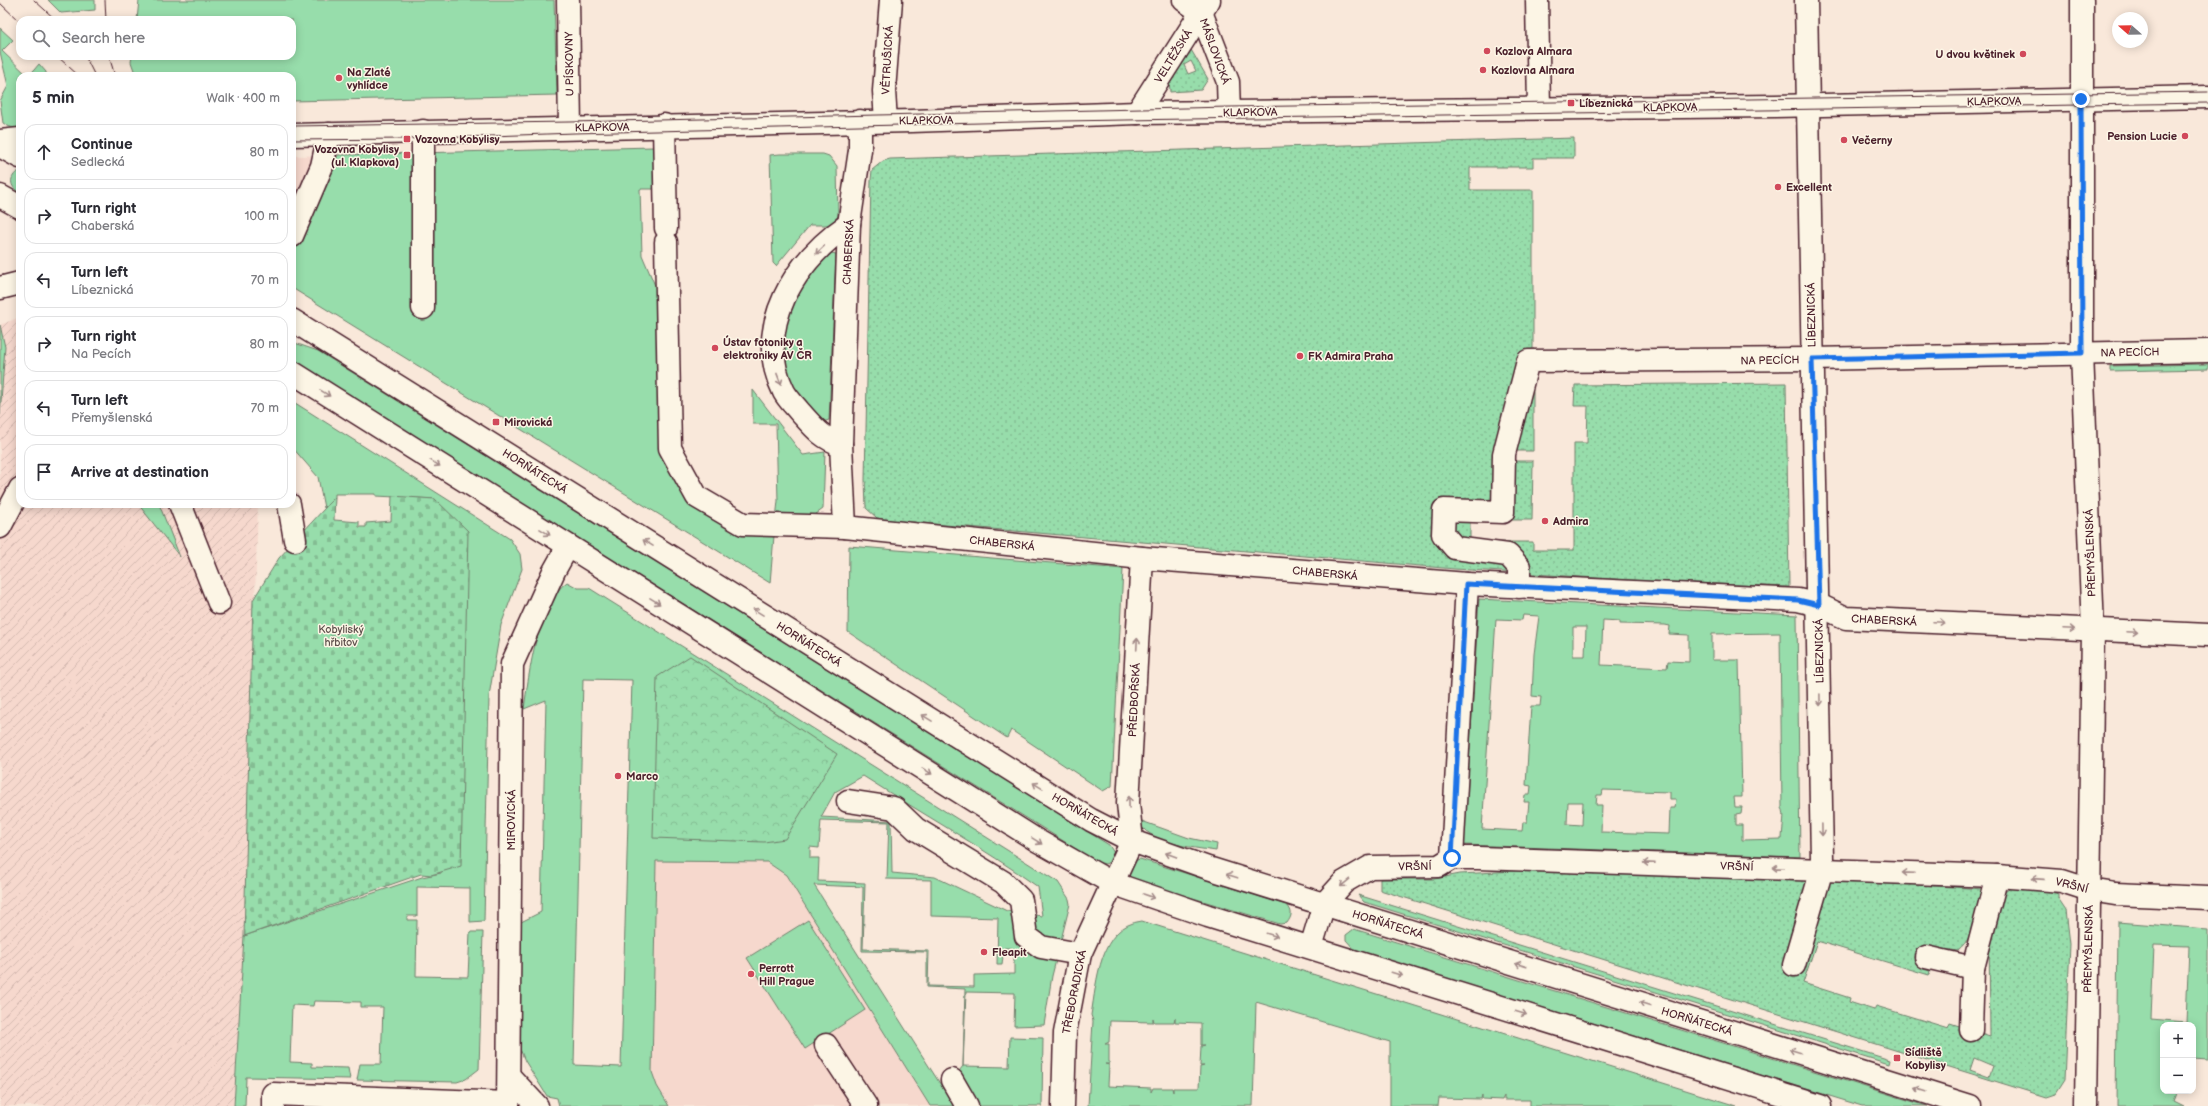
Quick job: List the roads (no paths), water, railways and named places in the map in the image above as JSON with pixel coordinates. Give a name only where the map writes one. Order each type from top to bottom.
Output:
[{"type":"street","name":"U PÍSKOVNY","points":[[568,0],[570,128]]},
{"type":"street","name":"VĚTRUŠICKÁ","points":[[886,121],[884,91],[891,0]]},
{"type":"street","points":[[1537,0],[1539,108]]},
{"type":"street","name":"LÍBEZNICKÁ","points":[[1794,965],[1822,869],[1819,605],[1812,359],[1806,0]]},
{"type":"street","name":"PŘEMYŠLENSKÁ","points":[[2082,0],[2082,353],[2093,630],[2086,1106]]},
{"type":"street","name":"MÁSLOVICKÁ","points":[[1198,4],[1228,82],[1229,112]]},
{"type":"street","name":"VELTĚŽSKÁ","points":[[1137,113],[1198,4]]},
{"type":"street","name":"KLAPKOVA","points":[[296,135],[664,125],[886,121],[1137,113],[2208,97]]},
{"type":"street","name":"CHABERSKÁ","points":[[860,121],[860,150],[849,224],[841,444],[845,527],[1142,558],[1466,584],[1798,600],[1819,605],[1846,618],[2208,635]]},
{"type":"street","points":[[664,125],[670,448],[697,497],[743,524],[845,527]]},
{"type":"street","points":[[423,131],[423,308]]},
{"type":"street","points":[[296,227],[322,166],[329,134]]},
{"type":"street","points":[[0,141],[16,140]]},
{"type":"street","points":[[0,146],[16,155]]},
{"type":"street","points":[[0,196],[16,205]]},
{"type":"street","points":[[841,444],[830,441],[816,431],[785,394],[777,374],[773,343],[776,314],[788,288],[808,261],[849,224]]},
{"type":"street","points":[[0,288],[16,284]]},
{"type":"street","name":"HORŇÁTECKÁ","points":[[296,323],[1091,820],[1132,841],[1208,868],[1970,1106]]},
{"type":"street","name":"NA PECÍCH","points":[[1519,587],[1519,567],[1508,555],[1455,548],[1443,534],[1444,510],[1503,512],[1504,454],[1528,362],[1812,359],[2208,351]]},
{"type":"street","points":[[296,375],[1038,842],[1112,883],[1208,916],[1820,1106]]},
{"type":"street","points":[[0,527],[16,497]]},
{"type":"street","points":[[182,508],[219,603]]},
{"type":"street","points":[[290,508],[295,540]]},
{"type":"street","name":"MIROVICKÁ","points":[[508,1105],[510,1076],[512,664],[554,571],[568,546]]},
{"type":"street","name":"PŘEDBOŘSKÁ","points":[[1132,841],[1128,803],[1142,558]]},
{"type":"street","points":[[1452,858],[1466,584]]},
{"type":"street","points":[[848,801],[894,808],[916,829],[1003,882],[1021,900],[1026,936],[1041,946],[1080,954]]},
{"type":"street","name":"TŘEBORADICKÁ","points":[[1063,1106],[1065,1033],[1080,954],[1132,841]]},
{"type":"street","name":"VRŠNÍ","points":[[1311,947],[1324,904],[1344,882],[1370,867],[1439,866],[1452,858],[1998,876],[2062,881],[2090,890],[2116,894],[2208,898]]},
{"type":"street","points":[[1971,1030],[1972,968],[1998,876]]},
{"type":"street","points":[[1926,957],[1972,968]]},
{"type":"street","points":[[826,1045],[866,1106]]},
{"type":"street","points":[[510,1076],[537,1106]]},
{"type":"street","points":[[952,1080],[967,1106]]},
{"type":"street","points":[[272,1106],[273,1094],[508,1105]]},
{"type":"tram line","points":[[34,0],[52,16]]},
{"type":"tram line","points":[[105,0],[106,16]]},
{"type":"tram line","points":[[0,3],[16,18]]},
{"type":"tram line","points":[[61,60],[75,72]]},
{"type":"tram line","points":[[87,60],[93,72]]},
{"type":"tram line","points":[[110,60],[114,72]]},
{"type":"tram line","points":[[296,126],[570,122],[1229,107],[2208,92]]},
{"type":"tram line","points":[[296,140],[407,139],[575,133],[1062,121],[2208,103]]},
{"type":"place","name":"Kozlova Almara","points":[[1487,51]]},
{"type":"place","name":"U dvou květinek","points":[[2023,54]]},
{"type":"place","name":"Kozlovna Almara","points":[[1483,70]]},
{"type":"place","name":"Na Zlaté vyhlídce","points":[[339,78]]},
{"type":"place","name":"Líbeznická","points":[[1571,103]]},
{"type":"place","name":"Pension Lucie","points":[[2185,136]]},
{"type":"place","name":"Vozovna Kobylisy","points":[[407,139]]},
{"type":"place","name":"Večerny","points":[[1844,140]]},
{"type":"place","name":"Vozovna Kobylisy (ul. Klapkova)","points":[[407,155]]},
{"type":"place","name":"Excellent","points":[[1778,187]]},
{"type":"place","name":"Ústav fotoniky a elektroniky AV ČR","points":[[715,348]]},
{"type":"place","name":"FK Admira Praha","points":[[1300,356]]},
{"type":"place","name":"Mirovická","points":[[496,422]]},
{"type":"place","name":"Admira","points":[[1545,521]]},
{"type":"place","name":"Marco","points":[[618,776]]},
{"type":"place","name":"Fleapit","points":[[984,952]]},
{"type":"place","name":"Perrott Hill Prague","points":[[751,974]]},
{"type":"place","name":"Sídliště Kobylisy","points":[[1897,1058]]},
{"type":"park label","name":"Kobyliský hřbitov","points":[[341,635]]}]
